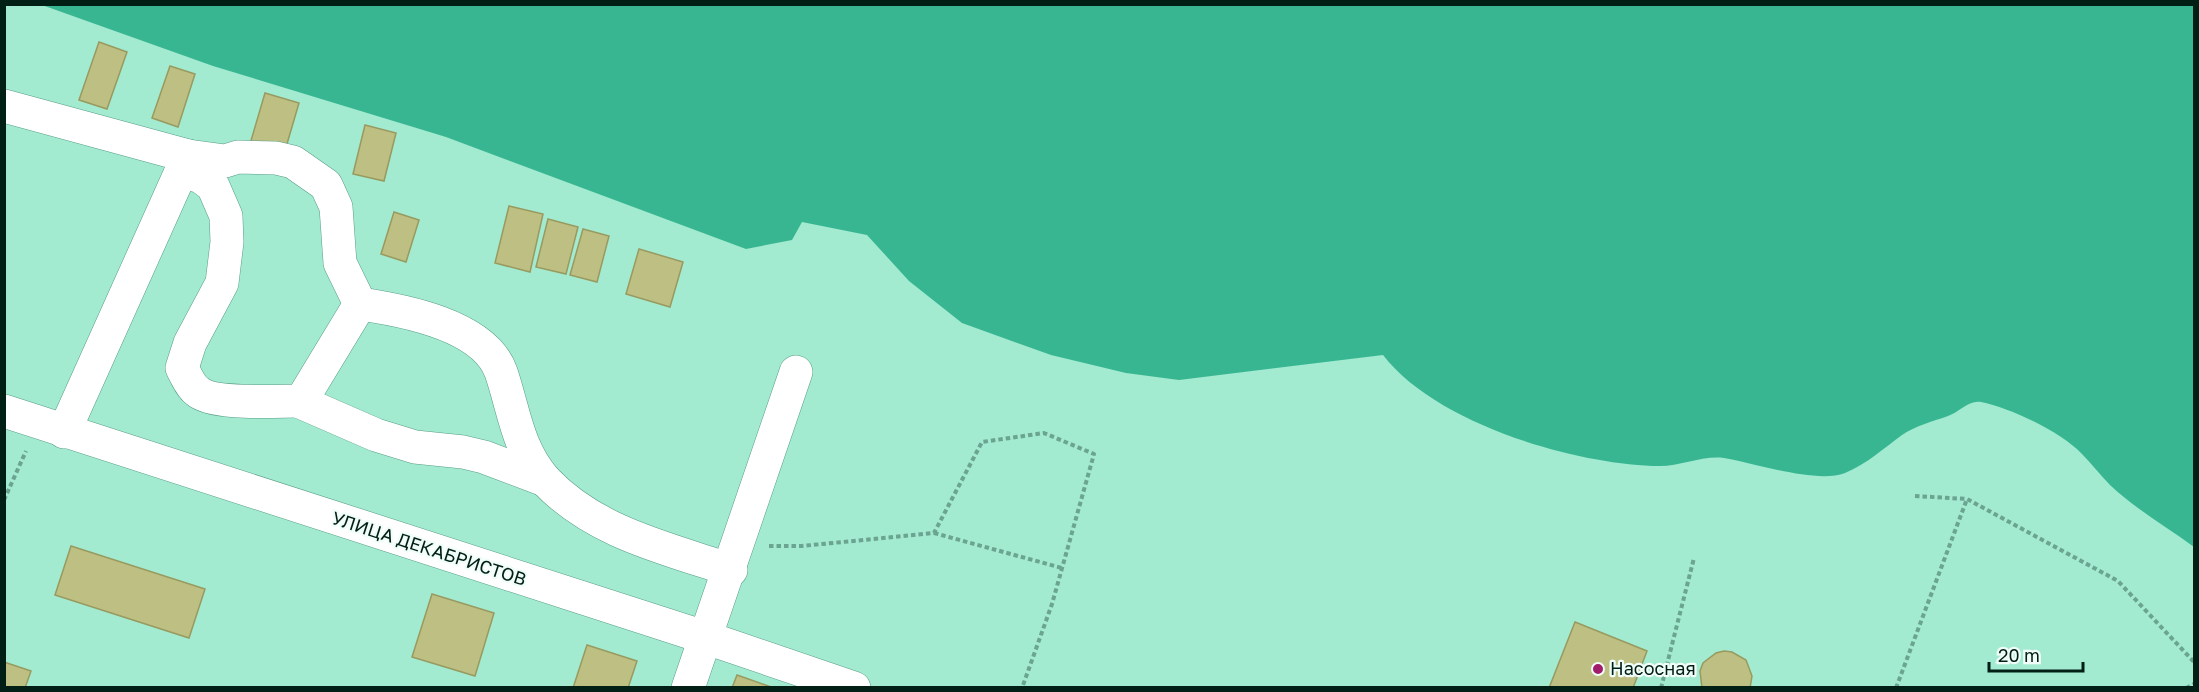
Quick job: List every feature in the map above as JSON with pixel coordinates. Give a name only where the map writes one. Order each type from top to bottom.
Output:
[{"type":"street","points":[[4,106],[185,164],[213,186],[226,216],[227,242],[222,283],[190,343],[182,368],[195,390],[205,397],[222,401],[298,401],[376,435],[415,447],[463,452],[484,457],[545,480]]},
{"type":"street","points":[[185,164],[225,161],[238,157],[276,158],[293,162],[326,184],[336,207],[340,263],[360,304]]},
{"type":"street","points":[[51,428],[185,164]]},
{"type":"street","points":[[298,401],[303,398],[360,304]]},
{"type":"street","points":[[360,304],[408,311],[463,334],[486,348],[500,371],[523,448],[545,480],[594,520],[676,554],[735,558]]},
{"type":"street","points":[[688,687],[735,558],[796,372]]},
{"type":"street","name":"УЛИЦА ДЕКАБРИСТОВ","points":[[4,411],[854,687]]},
{"type":"path","points":[[4,500],[51,428]]},
{"type":"path","points":[[933,532],[982,441],[1044,433],[1094,454],[1062,568],[1022,687]]},
{"type":"path","points":[[1915,496],[1967,499],[2118,581],[2194,662]]},
{"type":"path","points":[[1896,687],[1967,499]]},
{"type":"path","points":[[735,558],[802,546],[933,532],[1062,568]]},
{"type":"path","points":[[1661,687],[1694,558]]},
{"type":"path","points":[[2186,687],[2194,684]]},
{"type":"shaded area","points":[[42,5],[2194,5],[2194,547],[2119,493],[2082,454],[2062,437],[2021,415],[1981,402],[1968,404],[1952,414],[1907,432],[1868,460],[1845,473],[1818,476],[1785,472],[1716,457],[1660,466],[1626,464],[1549,449],[1472,420],[1437,401],[1407,380],[1383,355],[1179,380],[1126,373],[1051,355],[962,323],[909,281],[867,235],[802,222],[792,240],[746,249],[446,137],[213,66]]},
{"type":"building","points":[[99,42],[127,52],[107,109],[79,100]]},
{"type":"building","points":[[170,66],[195,74],[178,127],[152,118]]},
{"type":"building","points":[[265,93],[299,103],[284,154],[250,144]]},
{"type":"building","points":[[365,125],[396,133],[384,181],[353,174]]},
{"type":"building","points":[[509,206],[543,214],[530,272],[495,263]]},
{"type":"building","points":[[394,212],[419,220],[406,262],[381,254]]},
{"type":"building","points":[[548,219],[578,227],[566,274],[536,267]]},
{"type":"building","points":[[583,229],[609,236],[597,282],[570,275]]},
{"type":"building","points":[[639,249],[683,262],[670,307],[626,294]]},
{"type":"building","points":[[71,546],[205,589],[189,638],[55,595]]},
{"type":"building","points":[[432,594],[494,613],[475,676],[412,657]]},
{"type":"building","name":"Насосная","points":[[1575,622],[1647,651],[1633,688],[1549,688]]},
{"type":"building","points":[[587,645],[637,661],[628,688],[573,688]]},
{"type":"building","points":[[1732,652],[1746,660],[1752,676],[1750,688],[1702,688],[1700,671],[1703,663],[1716,653]]},
{"type":"building","points":[[4,662],[31,671],[25,688],[4,688]]},
{"type":"building","points":[[737,675],[774,688],[732,688]]},
{"type":"place","name":"Насосная","points":[[1598,669]]}]
